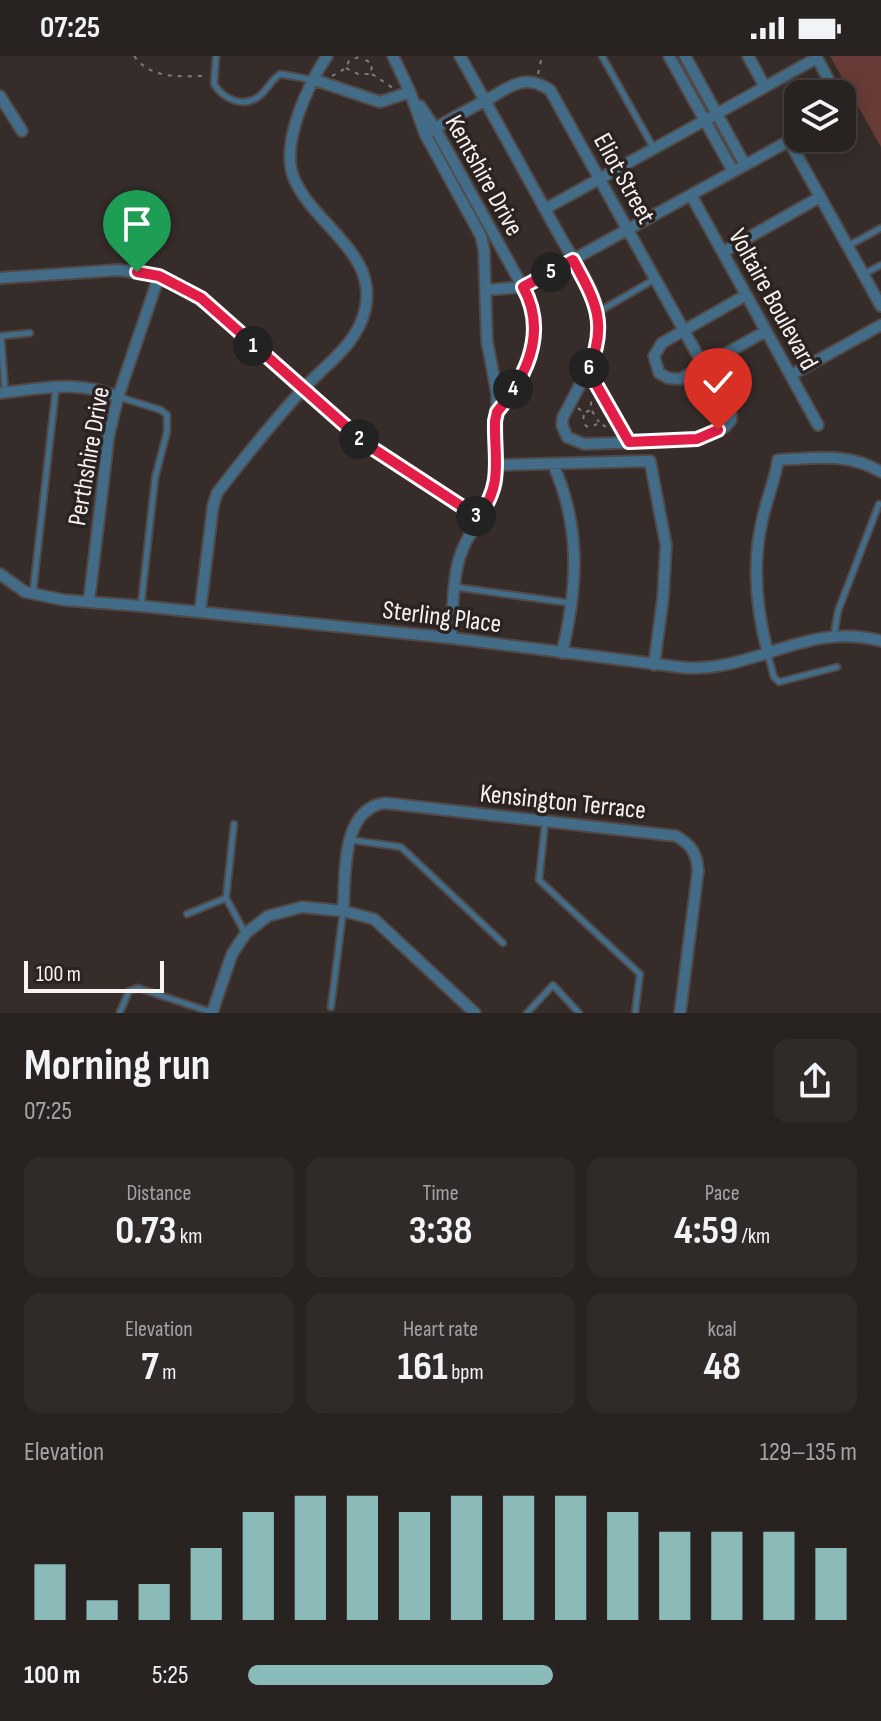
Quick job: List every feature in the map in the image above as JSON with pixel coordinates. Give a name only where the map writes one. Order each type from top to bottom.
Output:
[{"type":"street","points":[[200,612],[217,493],[302,390],[352,340],[361,322],[367,298],[360,264],[302,192],[292,169],[294,128],[320,82],[327,56]]},
{"type":"street","name":"Kentshire Drive","points":[[393,56],[481,236],[485,260],[487,341],[497,394],[497,465],[493,495],[478,517],[458,563],[451,638]]},
{"type":"street","points":[[460,56],[573,260],[598,312],[595,346],[588,370],[563,417],[562,425],[571,440],[584,444],[629,442],[588,370]]},
{"type":"street","points":[[669,56],[733,171]]},
{"type":"street","points":[[685,56],[745,165]]},
{"type":"street","points":[[748,56],[765,87]]},
{"type":"street","points":[[545,209],[816,57],[828,80]]},
{"type":"street","points":[[320,82],[380,102],[410,92]]},
{"type":"street","points":[[430,131],[515,84],[535,83]]},
{"type":"street","name":"Eliot Street","points":[[535,83],[550,90],[556,98],[731,420],[725,427],[697,439],[629,442]]},
{"type":"street","points":[[0,96],[22,131]]},
{"type":"street","name":"Kentshire Drive","points":[[430,131],[523,287],[534,319],[533,350],[507,401],[497,412]]},
{"type":"street","points":[[486,290],[523,287],[784,144]]},
{"type":"street","points":[[800,152],[820,197],[881,306]]},
{"type":"street","name":"Voltaire Boulevard","points":[[691,195],[818,425]]},
{"type":"street","points":[[723,252],[820,197]]},
{"type":"street","points":[[0,278],[119,270],[159,276],[201,298],[366,444],[478,517]]},
{"type":"street","name":"Perthshire Drive","points":[[89,601],[104,465],[118,397],[159,276]]},
{"type":"street","points":[[746,295],[662,343],[654,356],[659,373],[680,379],[766,331]]},
{"type":"street","points":[[791,375],[881,325]]},
{"type":"street","points":[[2,395],[56,386],[85,386],[118,397]]},
{"type":"street","points":[[768,654],[758,603],[759,543],[778,460],[833,456],[852,459],[881,472]]},
{"type":"street","points":[[497,465],[650,461],[666,545],[654,665]]},
{"type":"street","points":[[553,464],[563,487],[576,565],[562,653]]},
{"type":"street","name":"Sterling Place","points":[[0,574],[25,592],[64,600],[451,638],[704,669],[768,654],[804,640],[834,635],[864,636],[881,641]]},
{"type":"street","name":"Kensington Terrace","points":[[343,911],[350,840],[359,815],[375,804],[676,836],[690,845],[695,853],[698,871],[680,1013]]},
{"type":"street","points":[[213,1013],[232,954],[246,933],[268,916],[302,907],[343,911],[374,919],[475,1013]]},
{"type":"lane","points":[[216,56],[214,84],[223,95],[241,102],[256,99],[280,74],[320,82]]},
{"type":"lane","points":[[602,56],[653,148]]},
{"type":"lane","points":[[848,246],[881,228]]},
{"type":"lane","points":[[863,275],[881,265]]},
{"type":"lane","points":[[598,312],[655,278]]},
{"type":"lane","points":[[2,395],[0,336],[30,333]]},
{"type":"lane","points":[[33,595],[56,386]]},
{"type":"lane","points":[[118,397],[161,410],[167,415],[168,423],[157,461],[141,606]]},
{"type":"lane","points":[[834,635],[838,611],[879,504]]},
{"type":"lane","points":[[455,587],[571,603]]},
{"type":"lane","points":[[768,654],[774,677],[779,682],[837,667]]},
{"type":"lane","points":[[545,821],[539,880],[640,974],[635,1013]]},
{"type":"lane","points":[[234,824],[226,898],[246,933]]},
{"type":"lane","points":[[350,840],[401,847],[503,943]]},
{"type":"lane","points":[[187,914],[226,898]]},
{"type":"lane","points":[[331,1007],[343,911]]},
{"type":"lane","points":[[527,1013],[553,985],[579,1013]]},
{"type":"lane","points":[[120,1012],[129,991],[138,988],[213,1013]]},
{"type":"path","points":[[134,56],[142,66],[156,74],[207,76]]},
{"type":"path","points":[[535,83],[542,56]]},
{"type":"path","points":[[320,82],[346,68],[349,61],[361,57],[372,64],[371,74]]},
{"type":"path","points":[[346,68],[358,74],[371,74],[393,88],[398,97]]},
{"type":"path","points":[[591,410],[594,381]]},
{"type":"path","points":[[570,403],[584,413]]},
{"type":"path","points":[[584,413],[591,410]]},
{"type":"path","points":[[591,410],[596,413],[599,423],[629,442]]},
{"type":"path","points":[[584,413],[586,426],[599,423]]},
{"type":"shaded area","points":[[830,56],[881,56],[881,147],[856,102],[856,80],[843,80]]},
{"type":"route","points":[[137,272],[159,276],[201,298],[366,444],[478,517],[487,506],[496,484],[497,412],[507,401],[528,363],[535,342],[532,310],[523,287],[573,260],[598,312],[595,346],[588,370],[629,442],[697,439],[718,430]]}]
